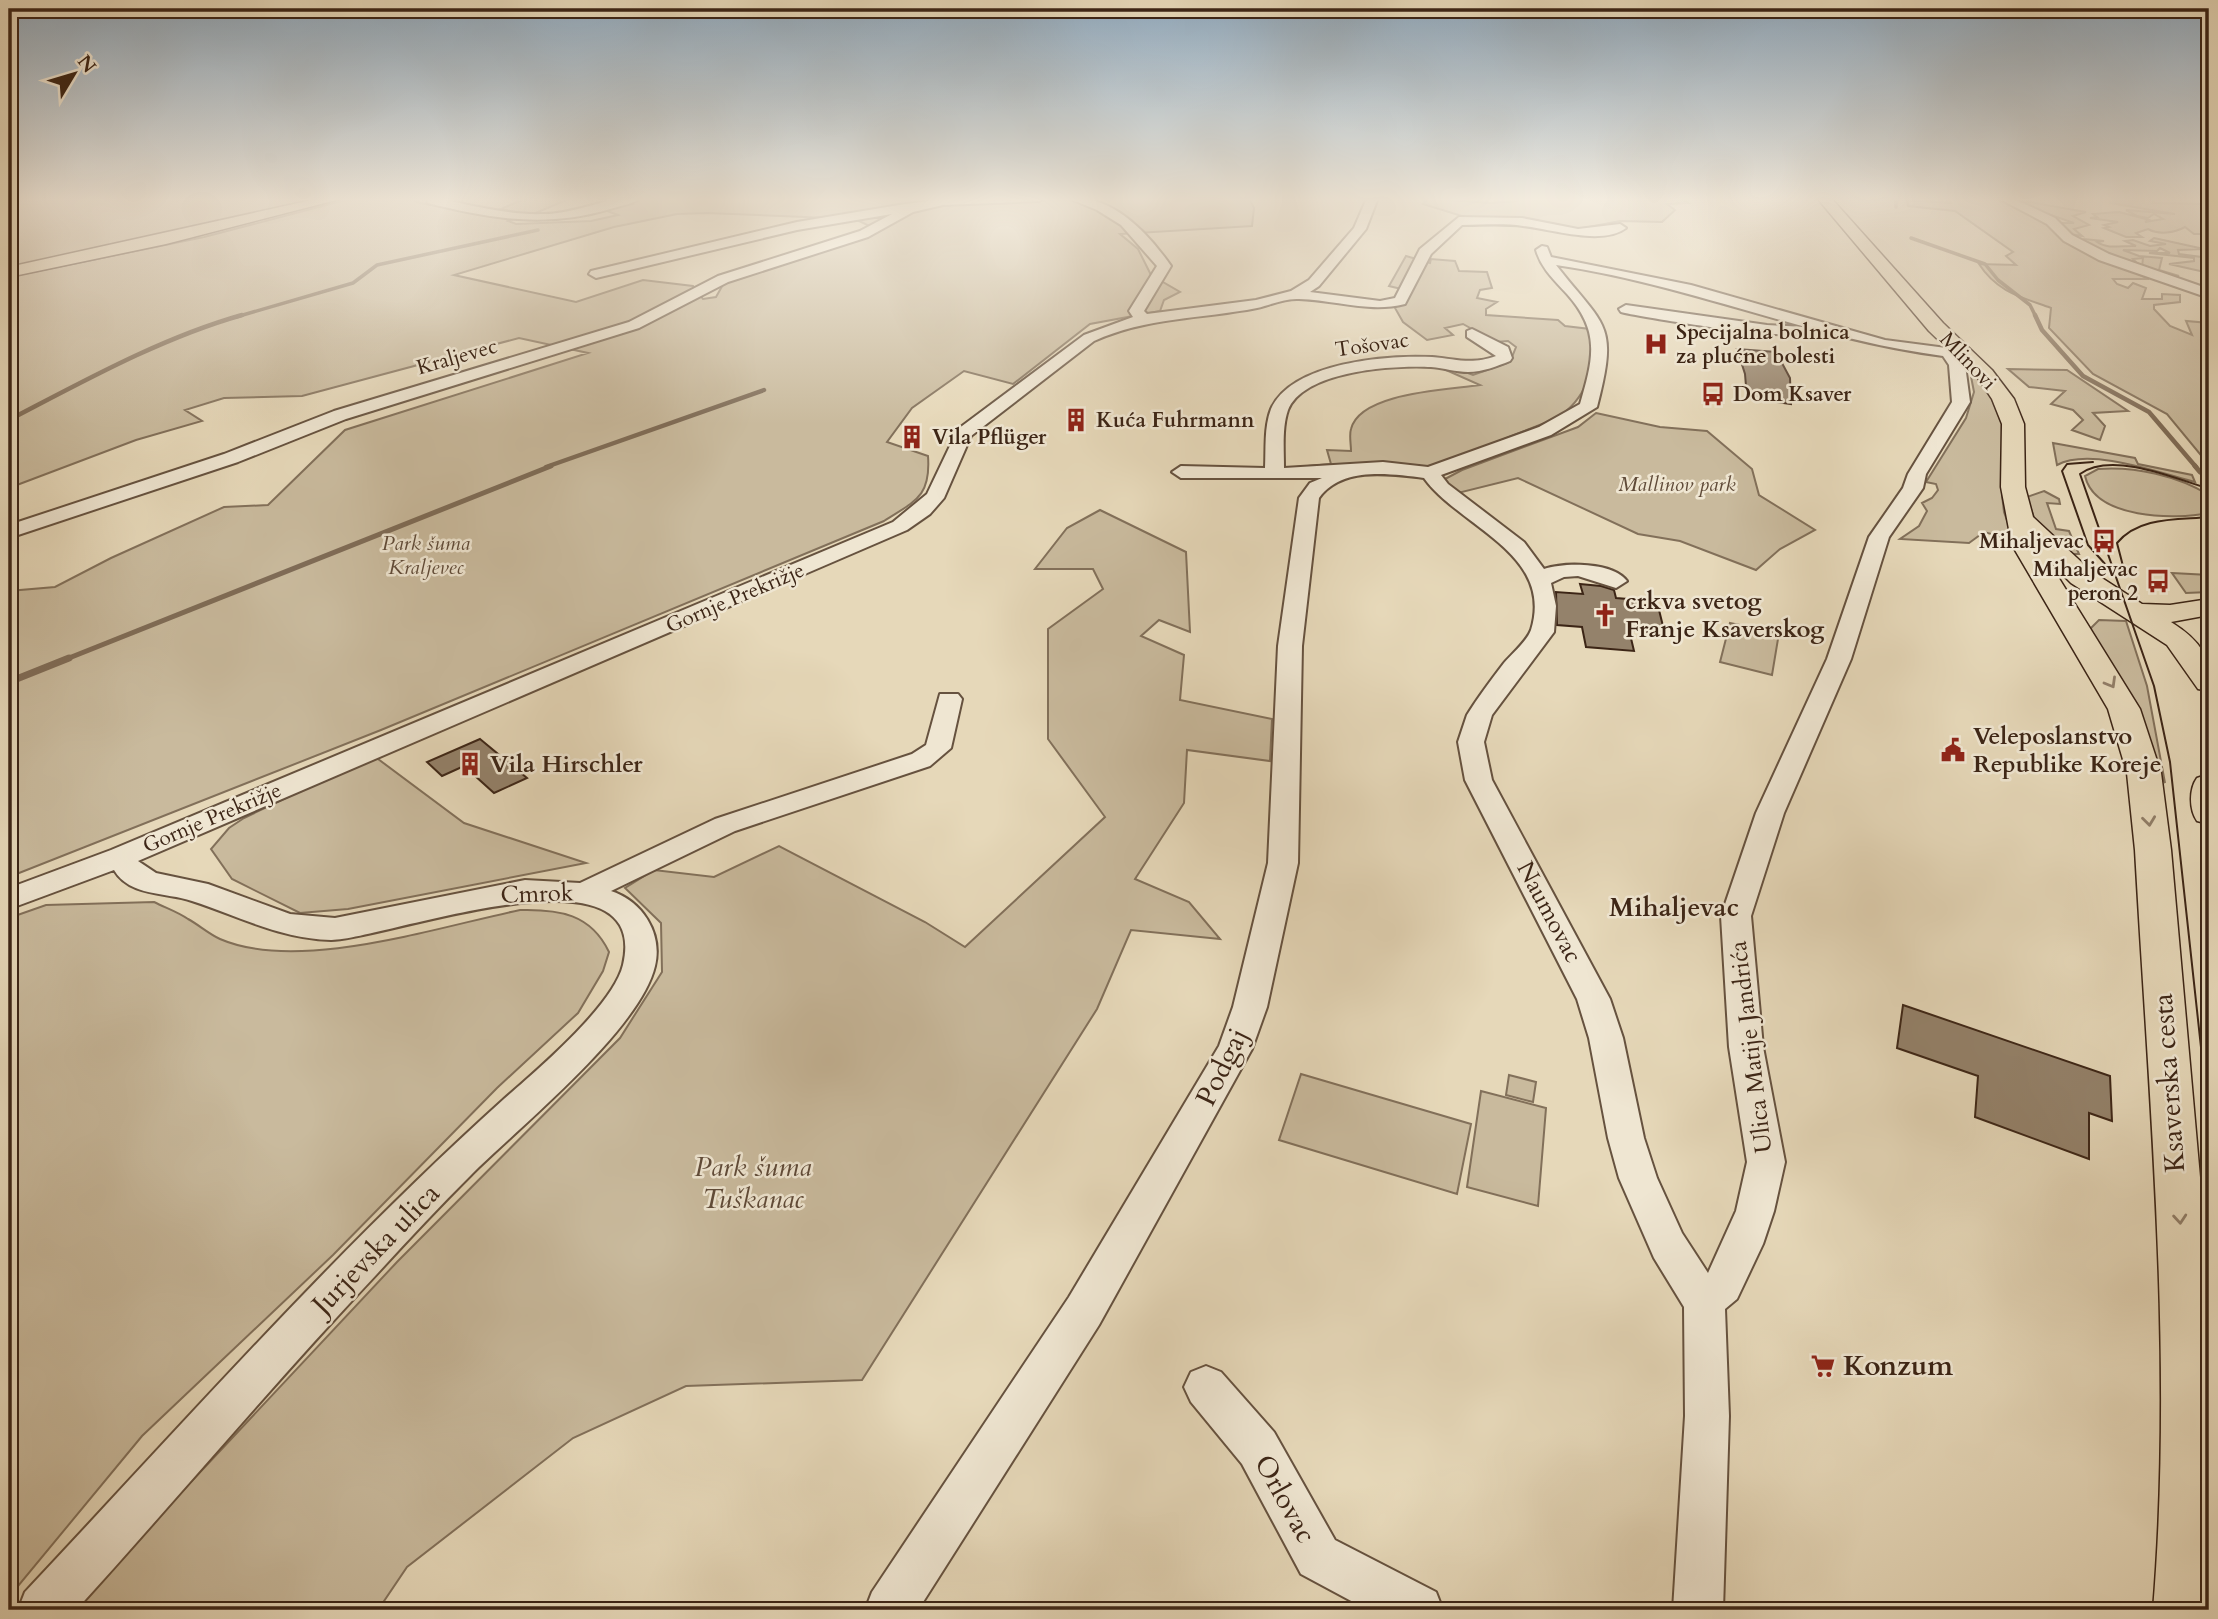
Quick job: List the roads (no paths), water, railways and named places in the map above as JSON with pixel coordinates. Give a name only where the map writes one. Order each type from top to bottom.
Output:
[{"type":"main road","name":"Mlinovi","points":[[1889,274],[1985,374],[2003,399],[2013,424],[2013,487],[2025,545],[2047,582]]},
{"type":"main road","points":[[2021,520],[2066,566],[2120,610],[2177,639],[2209,682]]},
{"type":"main road","points":[[2047,582],[2068,595],[2120,610],[2162,614],[2209,607]]},
{"type":"main road","name":"Ksaverska cesta","points":[[2047,582],[2115,690],[2132,728],[2144,774],[2153,850],[2189,1351],[2190,1470],[2184,1610]]},
{"type":"main road","points":[[2209,607],[2197,637],[2209,660]]},
{"type":"main road","points":[[2075,625],[2076,620],[2084,614],[2120,610]]},
{"type":"main road","points":[[2209,785],[2209,813]]},
{"type":"street","name":"Kraljevec","points":[[9,532],[231,458],[340,415],[634,325],[723,279],[740,274]]},
{"type":"street","points":[[1143,319],[1136,311],[1159,274]]},
{"type":"street","name":"Gornje Prekrižje","points":[[9,899],[121,856],[900,526],[933,500],[946,478],[954,448],[964,433],[1089,338],[1143,319],[1256,304],[1296,294],[1314,283],[1322,274]]},
{"type":"street","name":"Gornje Prekrižje","points":[[1296,294],[1380,305],[1400,301],[1414,274]]},
{"type":"street","points":[[1181,472],[1277,474],[1402,468],[1430,473],[1545,431],[1588,407],[1598,368],[1600,331],[1563,274]]},
{"type":"street","points":[[1623,274],[1679,286],[1859,336]]},
{"type":"street","points":[[2151,274],[2209,294]]},
{"type":"street","points":[[1626,309],[1767,330],[1859,336]]},
{"type":"street","name":"Tošovac","points":[[1277,474],[1274,468],[1281,408],[1294,389],[1328,374],[1367,367],[1423,361],[1472,369],[1504,358],[1502,350],[1472,334]]},
{"type":"street","name":"Ulica Matije Jandrića","points":[[1704,1301],[1723,1286],[1742,1244],[1755,1211],[1766,1162],[1746,1047],[1736,916],[1770,813],[1839,659],[1879,537],[1913,488],[1917,474],[1961,402],[1957,365],[1948,352],[1884,344],[1859,336]]},
{"type":"street","name":"Podgaj","points":[[890,1610],[1080,1315],[1235,1049],[1250,1007],[1283,863],[1290,646],[1309,499],[1317,487],[1356,469]]},
{"type":"street","points":[[1430,473],[1441,488],[1512,542],[1532,561],[1541,580],[1563,569],[1584,569]]},
{"type":"street","points":[[1512,542],[1616,581]]},
{"type":"street","name":"Naumovac","points":[[1541,580],[1542,632],[1504,678],[1472,728],[1470,743],[1479,781],[1586,980],[1604,1024],[1627,1140],[1639,1175],[1664,1236],[1684,1274],[1704,1301]]},
{"type":"street","name":"Cmrok","points":[[121,856],[129,872],[148,882],[198,891],[250,913],[290,925],[335,929],[525,890],[556,888],[584,893],[620,873],[725,825],[921,760],[937,748],[949,699]]},
{"type":"street","name":"Jurjevska ulica","points":[[43,1610],[311,1315],[457,1166],[598,1030],[625,993],[639,967],[641,942],[634,920],[611,903],[584,893]]},
{"type":"street","points":[[1698,1610],[1706,1371],[1704,1301]]},
{"type":"street","name":"Orlovac","points":[[1206,1387],[1258,1448],[1318,1557],[1418,1610]]},
{"type":"waterway","points":[[236,317],[353,283],[366,274]]},
{"type":"waterway","name":"Kraljevec","points":[[1993,274],[2030,305],[2035,315]]},
{"type":"waterway","points":[[236,317],[242,315]]},
{"type":"waterway","name":"Kraljevec","points":[[2035,315],[2042,330],[2083,376],[2149,412],[2196,467]]},
{"type":"waterway","points":[[9,420],[152,348],[236,317]]},
{"type":"waterway","points":[[546,467],[764,390]]},
{"type":"waterway","points":[[64,660],[551,466]]},
{"type":"waterway","name":"Kraljevec","points":[[2195,466],[2200,472]]},
{"type":"waterway","points":[[64,660],[69,658]]},
{"type":"waterway","points":[[9,682],[64,660]]},
{"type":"tram line","points":[[2093,462],[2067,464],[2062,471],[2088,545],[2114,574]]},
{"type":"tram line","points":[[2209,489],[2161,473],[2125,466],[2108,465],[2080,474],[2154,686],[2170,762],[2209,1121]]},
{"type":"tram line","points":[[2123,566],[2117,543],[2136,528],[2172,519],[2209,517]]},
{"type":"tram line","points":[[2202,976],[2209,1017]]},
{"type":"place","name":"Specijalna bolnica za plućne bolesti","points":[[1656,344]]},
{"type":"place","name":"Dom Ksaver","points":[[1713,394]]},
{"type":"place","name":"Kuća Fuhrmann","points":[[1076,420]]},
{"type":"place","name":"Vila Pflüger","points":[[912,437]]},
{"type":"place","name":"Mihaljevac","points":[[2104,541]]},
{"type":"place","name":"Mihaljevac peron 2","points":[[2158,581]]},
{"type":"place","name":"crkva svetog Franje Ksaverskog","points":[[1605,615]]},
{"type":"place","name":"Veleposlanstvo Republike Koreje","points":[[1953,750]]},
{"type":"place","name":"Vila Hirschler","points":[[470,764]]},
{"type":"place","name":"Konzum","points":[[1823,1366]]},
{"type":"district","name":"Mihaljevac","points":[[1674,907]]},
{"type":"park label","name":"Mallinov park","points":[[1677,484]]},
{"type":"park label","name":"Park šuma Kraljevec","points":[[426,555]]},
{"type":"park label","name":"Park šuma Tuškanac","points":[[753,1183]]}]
